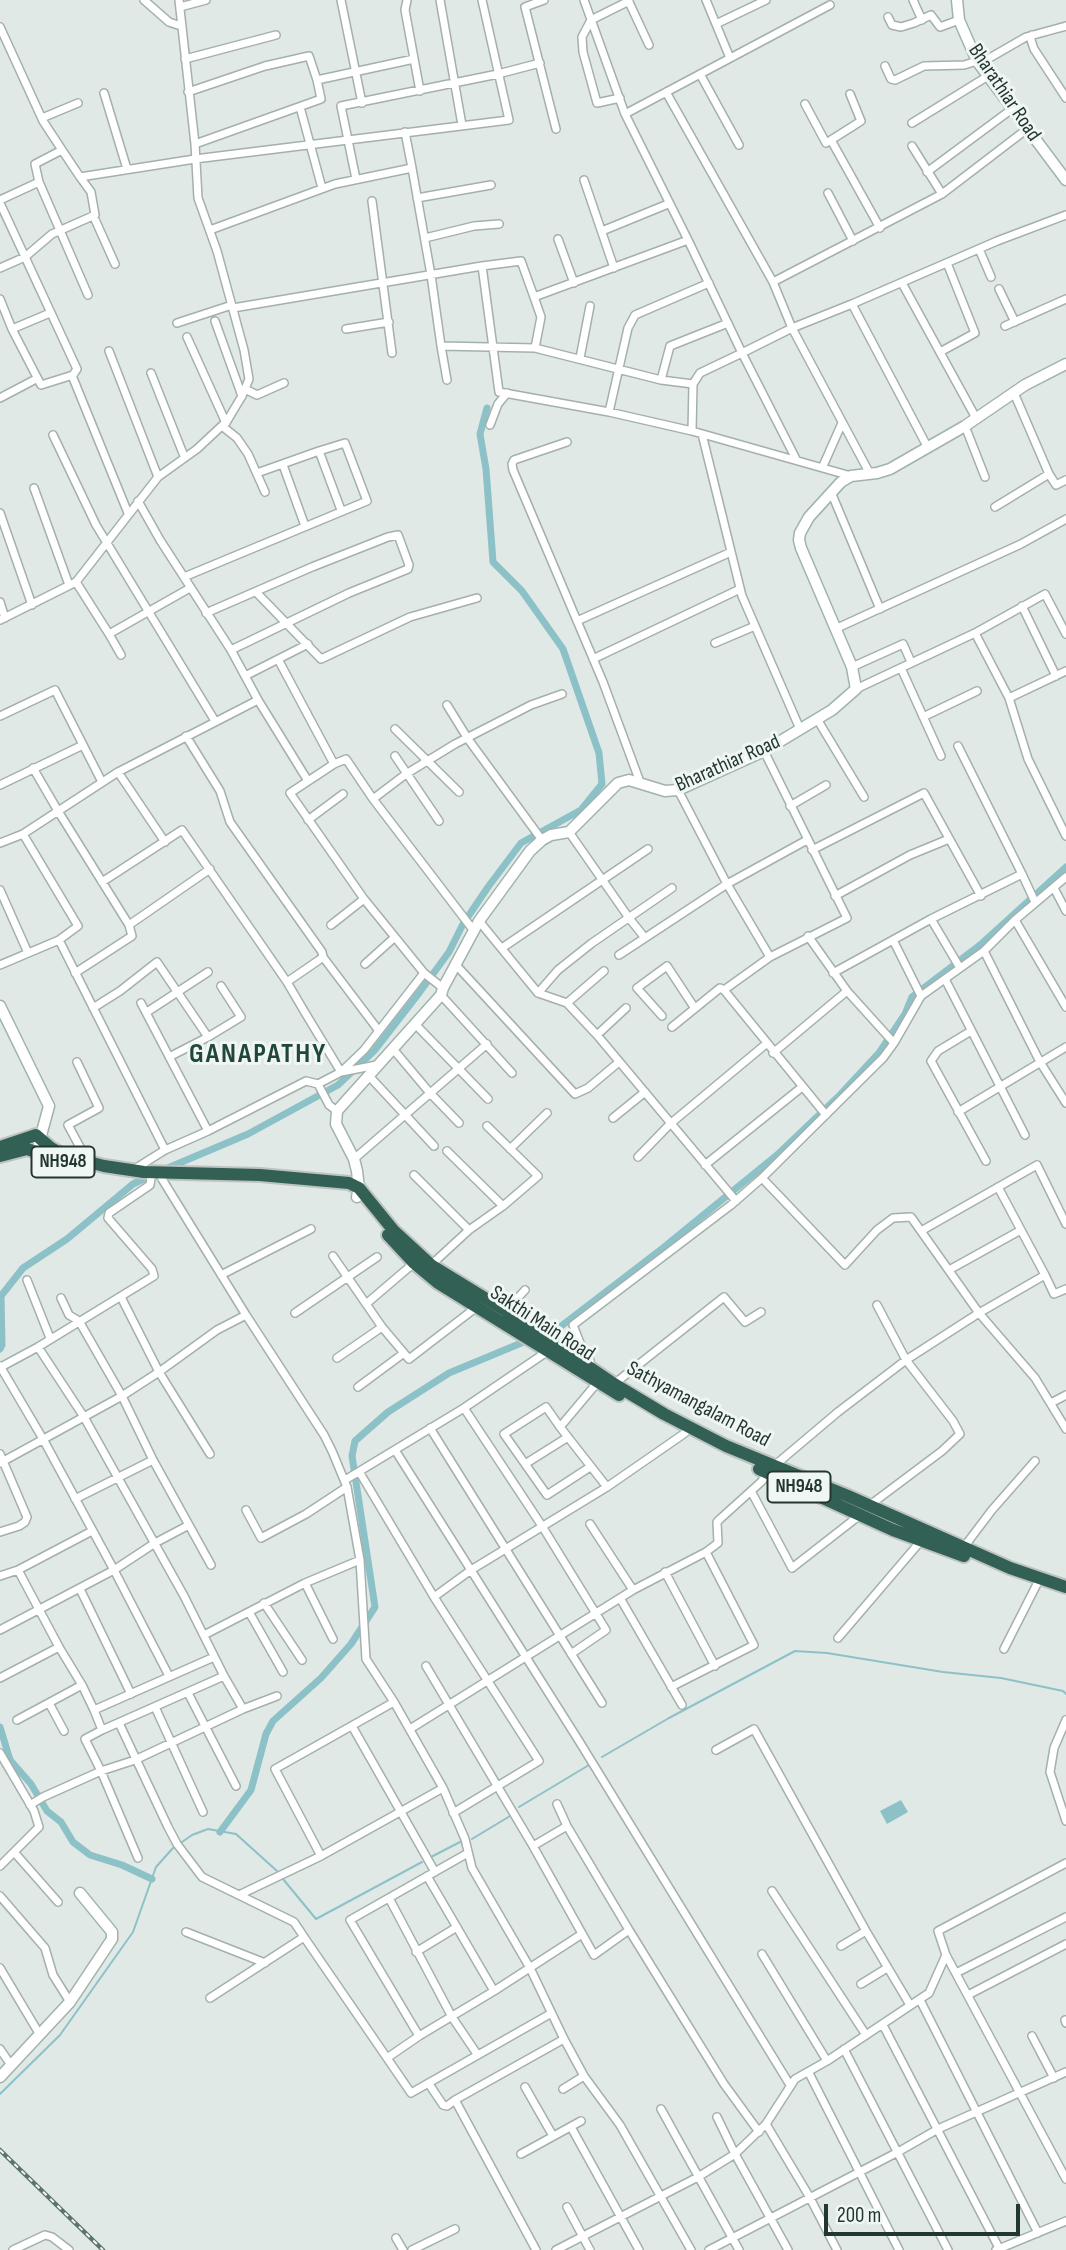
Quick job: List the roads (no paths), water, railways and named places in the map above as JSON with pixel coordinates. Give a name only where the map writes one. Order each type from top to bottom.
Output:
[{"type":"highway","name":"NH948","points":[[0,1147],[36,1135],[65,1156],[145,1176],[177,1173],[260,1175],[349,1183],[394,1231],[431,1265],[506,1311],[523,1328]]},
{"type":"highway","name":"NH948","points":[[0,1156],[27,1149],[81,1168],[145,1176],[265,1181],[358,1192]]},
{"type":"highway","name":"Sakthi Main Road","points":[[358,1192],[398,1248],[438,1283],[523,1328],[597,1383],[738,1460],[771,1470],[865,1510],[920,1542],[1066,1595]]},
{"type":"highway","name":"Sathyamangalam Road","points":[[550,1348],[591,1368],[614,1384],[771,1470]]},
{"type":"highway","name":"NH948","points":[[865,1510],[1066,1587]]},
{"type":"main road","name":"Bharathiar Road","points":[[957,0],[959,20],[978,62],[1066,180]]},
{"type":"main road","points":[[856,689],[852,667],[799,540],[809,517],[831,492],[851,476],[890,469],[1066,364]]},
{"type":"main road","name":"Bharathiar Road","points":[[640,782],[665,791],[678,790],[764,751],[832,710],[856,689]]},
{"type":"main road","points":[[358,1192],[354,1159],[336,1124],[333,1108],[369,1076],[416,1025],[442,990],[475,928],[530,850],[551,835],[569,831],[618,783],[629,780],[640,782]]},
{"type":"main road","points":[[0,1006],[49,1107],[36,1152]]},
{"type":"main road","points":[[0,2077],[70,2002],[112,1939],[112,1932],[80,1893]]},
{"type":"street","points":[[144,0],[169,22],[181,26]]},
{"type":"street","points":[[0,602],[3,619],[72,583],[107,545],[128,513],[158,477],[197,449],[224,424],[244,393],[249,379],[232,307],[198,198],[195,144],[179,4],[206,0]]},
{"type":"street","points":[[341,0],[362,103]]},
{"type":"street","points":[[407,0],[405,10],[420,91]]},
{"type":"street","points":[[440,0],[462,125]]},
{"type":"street","points":[[80,177],[195,159],[509,120],[482,0]]},
{"type":"street","points":[[544,0],[525,7],[555,129]]},
{"type":"street","points":[[584,0],[625,114],[796,459]]},
{"type":"street","points":[[706,0],[730,58]]},
{"type":"street","points":[[716,24],[766,0]]},
{"type":"street","points":[[913,0],[922,20]]},
{"type":"street","points":[[620,97],[597,103],[583,52],[582,37],[591,20],[628,1],[649,45]]},
{"type":"street","points":[[625,114],[830,5]]},
{"type":"street","points":[[888,16],[895,26],[908,25],[932,15],[940,27],[959,20]]},
{"type":"street","points":[[885,66],[891,79],[895,80],[924,66],[978,62],[1032,35],[1066,26]]},
{"type":"street","points":[[0,27],[42,118],[90,192],[93,215],[115,264]]},
{"type":"street","points":[[186,59],[276,34]]},
{"type":"street","points":[[1032,35],[1034,49],[1066,97]]},
{"type":"street","points":[[188,92],[265,66],[309,56],[321,99],[195,144]]},
{"type":"street","points":[[317,80],[414,59]]},
{"type":"street","points":[[356,179],[341,106],[498,75],[540,63]]},
{"type":"street","points":[[700,74],[739,145]]},
{"type":"street","points":[[912,123],[988,76]]},
{"type":"street","points":[[666,92],[773,282],[792,328],[870,474]]},
{"type":"street","points":[[104,93],[127,169]]},
{"type":"street","points":[[806,104],[826,143],[861,121],[850,94]]},
{"type":"street","points":[[42,118],[78,103]]},
{"type":"street","points":[[300,107],[322,187]]},
{"type":"street","points":[[927,172],[1012,110]]},
{"type":"street","points":[[773,282],[942,194],[1027,129]]},
{"type":"street","points":[[405,132],[447,380]]},
{"type":"street","points":[[831,140],[880,228]]},
{"type":"street","points":[[912,146],[942,194]]},
{"type":"street","points":[[62,150],[35,164],[39,182],[89,295]]},
{"type":"street","points":[[210,230],[322,187],[412,168]]},
{"type":"street","points":[[584,180],[614,268]]},
{"type":"street","points":[[0,299],[36,379],[44,384],[73,375],[77,369],[0,201],[39,182]]},
{"type":"street","points":[[417,198],[491,185]]},
{"type":"street","points":[[828,193],[853,241]]},
{"type":"street","points":[[372,201],[392,353]]},
{"type":"street","points":[[602,231],[668,204]]},
{"type":"street","points":[[0,268],[25,257],[60,230],[93,215]]},
{"type":"street","points":[[692,431],[693,384],[700,373],[792,328],[1066,215]]},
{"type":"street","points":[[425,238],[474,226],[499,224]]},
{"type":"street","points":[[558,239],[574,283]]},
{"type":"street","points":[[534,297],[688,240]]},
{"type":"street","points":[[979,249],[991,277]]},
{"type":"street","points":[[177,323],[232,307],[521,261],[541,317],[535,348]]},
{"type":"street","points":[[940,352],[975,333],[947,262]]},
{"type":"street","points":[[482,266],[499,392],[609,412],[702,433],[851,476]]},
{"type":"street","points":[[609,412],[628,328],[636,314],[709,283]]},
{"type":"street","points":[[902,283],[976,418]]},
{"type":"street","points":[[999,289],[1015,322]]},
{"type":"street","points":[[1005,326],[1066,299]]},
{"type":"street","points":[[852,304],[928,448]]},
{"type":"street","points":[[580,358],[590,306]]},
{"type":"street","points":[[12,328],[50,313]]},
{"type":"street","points":[[215,321],[244,393]]},
{"type":"street","points":[[346,329],[388,322]]},
{"type":"street","points":[[661,380],[670,346],[728,323]]},
{"type":"street","points":[[187,337],[224,424],[248,454],[265,492]]},
{"type":"street","points":[[441,346],[535,348],[661,380],[693,384]]},
{"type":"street","points":[[109,351],[158,477]]},
{"type":"street","points":[[151,373],[184,456]]},
{"type":"street","points":[[73,375],[128,513]]},
{"type":"street","points":[[0,398],[36,379]]},
{"type":"street","points":[[244,393],[257,395],[284,383]]},
{"type":"street","points":[[491,425],[498,404],[507,393]]},
{"type":"street","points":[[1014,393],[1049,474],[1056,485],[1066,480]]},
{"type":"street","points":[[823,466],[842,423]]},
{"type":"street","points":[[965,426],[985,477]]},
{"type":"street","points":[[702,433],[740,589],[800,729]]},
{"type":"street","points":[[53,435],[107,545],[215,721]]},
{"type":"street","points":[[566,442],[514,460],[512,464],[593,659],[640,782]]},
{"type":"street","points":[[184,577],[367,501],[345,443],[257,473]]},
{"type":"street","points":[[319,451],[341,510]]},
{"type":"street","points":[[283,465],[304,526]]},
{"type":"street","points":[[995,507],[1049,474]]},
{"type":"street","points":[[34,488],[72,583],[121,655]]},
{"type":"street","points":[[831,492],[880,609]]},
{"type":"street","points":[[138,501],[231,650],[308,781]]},
{"type":"street","points":[[0,513],[32,605]]},
{"type":"street","points":[[835,629],[1021,544],[1066,519]]},
{"type":"street","points":[[206,613],[312,567],[398,535],[408,569],[349,593],[231,650]]},
{"type":"street","points":[[577,621],[731,552]]},
{"type":"street","points":[[109,634],[190,588]]},
{"type":"street","points":[[593,659],[740,589]]},
{"type":"street","points":[[257,593],[321,659],[410,617],[477,598]]},
{"type":"street","points":[[856,689],[975,633],[1045,594],[1066,634]]},
{"type":"street","points":[[1022,606],[1056,676]]},
{"type":"street","points":[[715,643],[755,626]]},
{"type":"street","points":[[975,633],[1009,698],[1028,759],[1066,836]]},
{"type":"street","points":[[852,667],[903,644],[911,662]]},
{"type":"street","points":[[245,676],[308,645]]},
{"type":"street","points":[[279,661],[334,764]]},
{"type":"street","points":[[901,668],[942,756]]},
{"type":"street","points":[[1009,698],[1066,671]]},
{"type":"street","points":[[0,716],[55,690],[102,782]]},
{"type":"street","points":[[923,717],[977,691]]},
{"type":"street","points":[[373,799],[428,760],[531,705],[562,694]]},
{"type":"street","points":[[0,843],[23,834],[118,772],[258,700]]},
{"type":"street","points":[[447,705],[468,739],[541,840]]},
{"type":"street","points":[[817,719],[864,797]]},
{"type":"street","points":[[395,729],[459,792]]},
{"type":"street","points":[[186,736],[220,791],[230,821],[319,946],[323,957],[379,1031]]},
{"type":"street","points":[[0,785],[83,745]]},
{"type":"street","points":[[958,746],[1035,902]]},
{"type":"street","points":[[724,990],[771,957],[847,918],[764,751]]},
{"type":"street","points":[[395,756],[439,821]]},
{"type":"street","points":[[512,1073],[364,899],[290,793],[346,759],[462,916],[502,948],[538,993],[567,1003],[736,1200]]},
{"type":"street","points":[[33,768],[129,925],[132,936],[75,973]]},
{"type":"street","points":[[118,772],[165,842]]},
{"type":"street","points":[[790,806],[826,785]]},
{"type":"street","points":[[678,790],[727,884],[771,957]]},
{"type":"street","points":[[812,850],[925,793],[981,896]]},
{"type":"street","points":[[308,820],[343,794]]},
{"type":"street","points":[[102,882],[182,830],[287,982],[342,1072]]},
{"type":"street","points":[[569,831],[645,938]]},
{"type":"street","points":[[0,965],[59,940],[78,926],[23,834]]},
{"type":"street","points":[[835,896],[910,855],[949,839]]},
{"type":"street","points":[[619,955],[727,884],[807,840]]},
{"type":"street","points":[[502,948],[648,849]]},
{"type":"street","points":[[129,925],[210,869]]},
{"type":"street","points":[[833,973],[931,919],[1022,874]]},
{"type":"street","points":[[591,1368],[589,1355],[580,1343],[573,1325],[762,1178],[883,1058],[921,996],[985,951],[1015,920],[1066,877]]},
{"type":"street","points":[[538,993],[558,970],[592,943],[671,888]]},
{"type":"street","points":[[1054,888],[1066,911]]},
{"type":"street","points":[[0,890],[28,953]]},
{"type":"street","points":[[331,925],[364,899]]},
{"type":"street","points":[[931,919],[960,968]]},
{"type":"street","points":[[1015,920],[1066,1007]]},
{"type":"street","points":[[808,936],[847,991],[894,1042]]},
{"type":"street","points":[[365,964],[396,937]]},
{"type":"street","points":[[59,940],[165,1150]]},
{"type":"street","points":[[892,940],[921,996]]},
{"type":"street","points":[[985,951],[1040,1062],[1066,1103]]},
{"type":"street","points":[[287,982],[323,957]]},
{"type":"street","points":[[93,1007],[120,991],[157,962],[208,1037]]},
{"type":"street","points":[[456,965],[575,1094],[588,1088],[620,1062]]},
{"type":"street","points":[[662,1016],[637,988],[667,966],[694,1007]]},
{"type":"street","points":[[567,1003],[604,971]]},
{"type":"street","points":[[147,1012],[208,972]]},
{"type":"street","points":[[319,1085],[342,1072],[364,1050],[425,973]]},
{"type":"street","points":[[945,979],[1025,1135]]},
{"type":"street","points":[[171,1056],[241,1017],[221,986]]},
{"type":"street","points":[[672,1027],[720,988],[724,990],[826,1115]]},
{"type":"street","points":[[773,1053],[847,991]]},
{"type":"street","points":[[141,1003],[208,1131]]},
{"type":"street","points":[[597,1035],[625,1008]]},
{"type":"street","points":[[416,1025],[488,1099]]},
{"type":"street","points":[[971,1031],[938,1051],[931,1061],[986,1161]]},
{"type":"street","points":[[354,1159],[487,1044]]},
{"type":"street","points":[[638,1157],[670,1124],[766,1044]]},
{"type":"street","points":[[958,1112],[1066,1046]]},
{"type":"street","points":[[393,1049],[459,1123]]},
{"type":"street","points":[[77,1062],[99,1108],[68,1125],[88,1163]]},
{"type":"street","points":[[342,1072],[378,1065]]},
{"type":"street","points":[[369,1076],[434,1146]]},
{"type":"street","points":[[145,1176],[165,1150],[306,1081],[319,1085],[333,1108]]},
{"type":"street","points":[[705,1165],[802,1087]]},
{"type":"street","points":[[613,1118],[645,1092]]},
{"type":"street","points":[[510,1149],[547,1113]]},
{"type":"street","points":[[431,1265],[469,1230],[538,1176],[487,1126]]},
{"type":"street","points":[[447,1151],[503,1206]]},
{"type":"street","points":[[921,1231],[1037,1165],[1066,1224]]},
{"type":"street","points":[[414,1175],[469,1230]]},
{"type":"street","points":[[145,1176],[221,1275],[324,1435],[346,1483],[360,1560],[366,1659],[443,1788],[465,1839],[472,1868],[530,1968],[550,2014],[584,2076],[620,2125],[691,2250]]},
{"type":"street","points":[[145,1176],[150,1185],[109,1213],[110,1222],[152,1269],[154,1276],[38,1347],[0,1366],[43,1439],[169,1676]]},
{"type":"street","points":[[762,1178],[845,1265],[877,1230],[893,1218],[911,1217],[979,1313],[1035,1378],[1066,1429]]},
{"type":"street","points":[[998,1187],[1054,1294],[1066,1289]]},
{"type":"street","points":[[221,1275],[311,1229]]},
{"type":"street","points":[[949,1270],[1021,1230]]},
{"type":"street","points":[[332,1256],[409,1359],[478,1306]]},
{"type":"street","points":[[295,1313],[377,1257]]},
{"type":"street","points":[[366,1304],[414,1263]]},
{"type":"street","points":[[410,1729],[633,1590],[706,1552],[718,1543],[717,1522],[771,1470],[838,1412],[906,1360],[1045,1275]]},
{"type":"street","points":[[27,1280],[50,1338]]},
{"type":"street","points":[[506,1311],[525,1290]]},
{"type":"street","points":[[121,1297],[159,1372],[210,1454]]},
{"type":"street","points":[[614,1384],[724,1297],[745,1322],[761,1312]]},
{"type":"street","points":[[61,1298],[69,1315],[79,1321],[122,1396],[153,1460],[211,1565]]},
{"type":"street","points":[[751,1491],[792,1568],[949,1446],[960,1434],[906,1360],[877,1305]]},
{"type":"street","points":[[0,1532],[19,1526],[26,1522],[27,1517],[1,1459],[122,1396],[217,1330],[246,1315]]},
{"type":"street","points":[[337,1358],[382,1326]]},
{"type":"street","points":[[38,1347],[84,1417],[243,1709]]},
{"type":"street","points":[[246,1510],[261,1538],[306,1514],[360,1473],[464,1408],[550,1348]]},
{"type":"street","points":[[358,1387],[404,1353]]},
{"type":"street","points":[[560,1427],[597,1383]]},
{"type":"street","points":[[1051,1404],[1066,1395]]},
{"type":"street","points":[[590,1467],[547,1495],[505,1434],[546,1407],[607,1487]]},
{"type":"street","points":[[464,1408],[606,1630],[571,1654]]},
{"type":"street","points":[[430,1428],[602,1703]]},
{"type":"street","points":[[434,1597],[471,1570],[607,1487],[685,1433]]},
{"type":"street","points":[[525,1464],[568,1437]]},
{"type":"street","points":[[395,1450],[790,2085]]},
{"type":"street","points":[[75,1499],[153,1460]]},
{"type":"street","points":[[964,1547],[1035,1461]]},
{"type":"street","points":[[360,1473],[434,1597],[539,1761],[453,1813]]},
{"type":"street","points":[[590,1524],[633,1590]]},
{"type":"street","points":[[0,1630],[114,1570],[189,1525]]},
{"type":"street","points":[[0,1576],[18,1570],[92,1531]]},
{"type":"street","points":[[838,1638],[920,1542]]},
{"type":"street","points":[[671,1688],[754,1646],[706,1552]]},
{"type":"street","points":[[204,1635],[305,1583],[360,1560]]},
{"type":"street","points":[[18,1570],[82,1685],[102,1730]]},
{"type":"street","points":[[665,1572],[715,1666]]},
{"type":"street","points":[[305,1583],[332,1639]]},
{"type":"street","points":[[1004,1649],[1037,1584]]},
{"type":"street","points":[[80,1588],[131,1694]]},
{"type":"street","points":[[620,1598],[682,1705]]},
{"type":"street","points":[[264,1603],[302,1660]]},
{"type":"street","points":[[249,1612],[283,1672]]},
{"type":"street","points":[[0,1678],[59,1647]]},
{"type":"street","points":[[94,1710],[214,1657]]},
{"type":"street","points":[[426,1665],[594,1955],[629,1930]]},
{"type":"street","points":[[138,1858],[85,1739],[223,1676]]},
{"type":"street","points":[[17,1720],[82,1685]]},
{"type":"street","points":[[188,1693],[236,1786]]},
{"type":"street","points":[[31,1805],[101,1771],[135,1760],[206,1725],[277,1696]]},
{"type":"street","points":[[321,1856],[275,1769],[394,1702]]},
{"type":"street","points":[[50,1703],[64,1731]]},
{"type":"street","points":[[155,1707],[203,1812]]},
{"type":"street","points":[[1066,1720],[1054,1748],[1050,1772],[1066,1821]]},
{"type":"street","points":[[119,1723],[177,1844],[202,1877],[294,1922],[411,2093],[550,2014]]},
{"type":"street","points":[[352,1726],[401,1811],[457,1927],[494,1991]]},
{"type":"street","points":[[716,1749],[754,1729],[910,2005]]},
{"type":"street","points":[[0,1754],[31,1805],[39,1827],[0,1866]]},
{"type":"street","points":[[239,1895],[321,1856],[443,1788]]},
{"type":"street","points":[[557,1804],[567,1826],[629,1930],[724,2084],[759,2132]]},
{"type":"street","points":[[533,1846],[567,1826]]},
{"type":"street","points":[[14,1852],[58,1902]]},
{"type":"street","points":[[419,2036],[350,1920],[468,1853]]},
{"type":"street","points":[[1066,1863],[938,1931],[946,1955],[1066,2179]]},
{"type":"street","points":[[772,1891],[866,2035]]},
{"type":"street","points":[[0,1896],[45,1948],[53,1975],[70,2002]]},
{"type":"street","points":[[389,1898],[452,2017],[477,2054]]},
{"type":"street","points":[[956,1973],[1066,1917]]},
{"type":"street","points":[[416,1952],[457,1927]]},
{"type":"street","points":[[841,1946],[866,1931]]},
{"type":"street","points":[[186,1932],[265,1963]]},
{"type":"street","points":[[387,2057],[582,1934]]},
{"type":"street","points":[[210,1998],[304,1937]]},
{"type":"street","points":[[968,1996],[1066,1944]]},
{"type":"street","points":[[762,1954],[827,2061]]},
{"type":"street","points":[[556,2250],[698,2177],[735,2154],[766,2124],[795,2079],[809,2073],[929,1993],[946,1955]]},
{"type":"street","points":[[0,1968],[40,2035]]},
{"type":"street","points":[[861,1984],[887,1968]]},
{"type":"street","points":[[920,2000],[1038,2233]]},
{"type":"street","points":[[883,2025],[998,2249],[1066,2221]]},
{"type":"street","points":[[1032,2036],[1054,2078]]},
{"type":"street","points":[[429,2084],[443,2105],[447,2106],[564,2039]]},
{"type":"street","points":[[0,2049],[11,2065]]},
{"type":"street","points":[[844,2049],[948,2250]]},
{"type":"street","points":[[709,2250],[938,2129],[1066,2072]]},
{"type":"street","points":[[809,2073],[899,2250]]},
{"type":"street","points":[[563,2089],[584,2076]]},
{"type":"street","points":[[525,2087],[553,2136]]},
{"type":"street","points":[[456,2100],[536,2250]]},
{"type":"street","points":[[661,2109],[739,2250]]},
{"type":"street","points":[[717,2117],[788,2250]]},
{"type":"street","points":[[521,2154],[581,2121]]},
{"type":"street","points":[[766,2124],[810,2196],[837,2250]]},
{"type":"street","points":[[571,2127],[639,2250]]},
{"type":"street","points":[[567,2207],[590,2250]]},
{"type":"street","points":[[412,2250],[455,2229]]},
{"type":"street","points":[[13,2250],[45,2235],[69,2250]]},
{"type":"street","points":[[396,2238],[403,2250]]},
{"type":"water","points":[[901,1800],[908,1812],[887,1824],[880,1811]]},
{"type":"waterway","points":[[163,1170],[248,1134],[338,1085],[374,1051],[419,993],[449,952],[463,924],[488,887],[521,843],[581,810],[602,784],[599,753],[563,649],[522,591],[493,562],[486,469],[480,434],[487,408]]},
{"type":"waterway","points":[[220,1832],[251,1790],[266,1734],[273,1721],[321,1678],[351,1644],[375,1607],[352,1456],[355,1441],[388,1412],[449,1373],[560,1327],[663,1248],[777,1155],[840,1095],[879,1053],[905,1014],[912,997],[980,945],[1066,867]]},
{"type":"waterway","points":[[0,1349],[1,1296],[23,1268],[67,1239],[133,1184],[152,1175]]},
{"type":"waterway","points":[[602,1757],[795,1651],[827,1653],[943,1672],[1001,1678],[1063,1691],[1066,1694]]},
{"type":"waterway","points":[[0,1727],[10,1760],[31,1784],[47,1811],[61,1822],[73,1842],[90,1855],[122,1865],[152,1879]]},
{"type":"waterway","points":[[519,1807],[589,1765]]},
{"type":"waterway","points":[[472,1839],[510,1816]]},
{"type":"waterway","points":[[182,1842],[208,1829],[236,1834],[277,1871]]},
{"type":"waterway","points":[[431,1857],[460,1842]]},
{"type":"waterway","points":[[0,2094],[60,2035],[133,1932],[156,1867],[173,1848]]},
{"type":"waterway","points":[[283,1879],[316,1919],[422,1862]]},
{"type":"railway","points":[[0,2150],[103,2250]]},
{"type":"district","name":"GANAPATHY","points":[[258,1055]]}]
